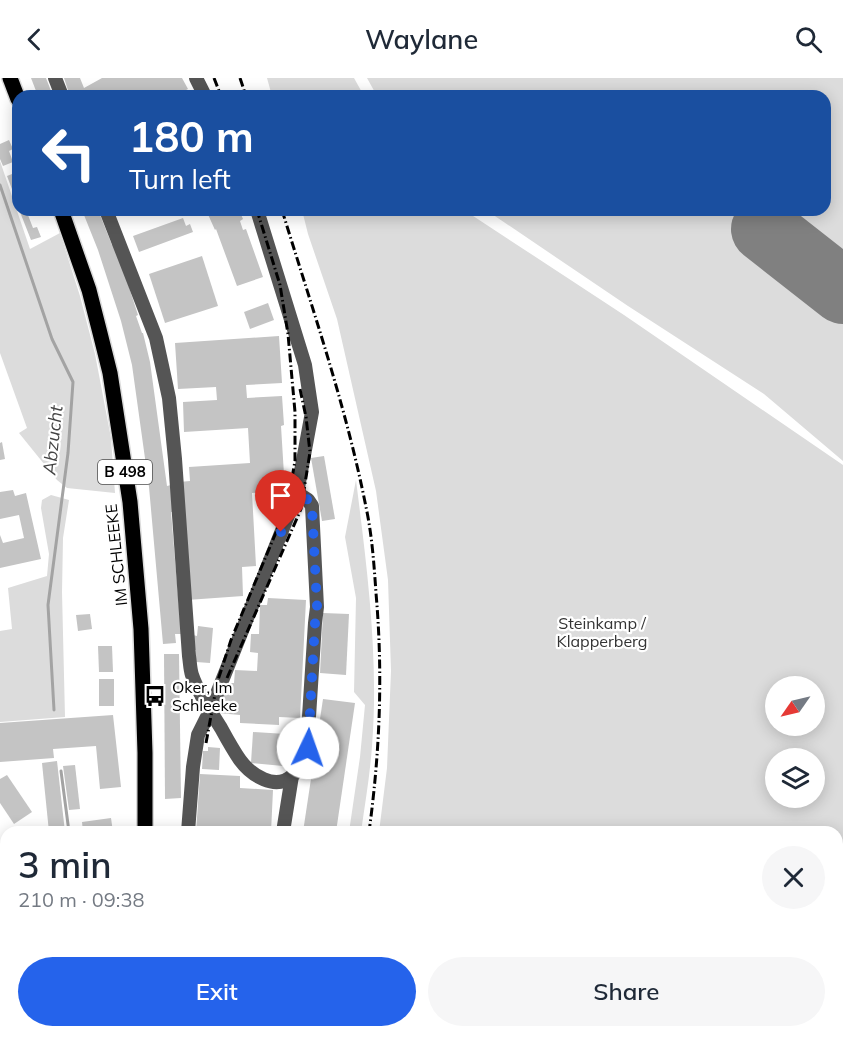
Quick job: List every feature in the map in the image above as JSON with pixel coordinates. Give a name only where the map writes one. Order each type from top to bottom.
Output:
[{"type":"main road","name":"IM SCHLEEKE","points":[[63,216],[89,290],[112,384],[130,502],[142,639],[145,826]]},
{"type":"street","points":[[108,216],[156,338],[169,398],[192,674],[210,711],[241,761],[251,772],[262,779],[274,782],[284,781],[292,776],[308,748],[317,606],[312,507],[308,500],[297,493]]},
{"type":"street","points":[[188,826],[198,735],[210,711],[297,493],[312,412],[305,365],[259,216]]},
{"type":"street","points":[[284,826],[292,776]]},
{"type":"green space","points":[[267,78],[354,78],[361,90],[270,90]]},
{"type":"green space","points":[[367,78],[843,78],[843,461],[764,394],[495,216],[831,216],[831,90],[374,90]]},
{"type":"green space","points":[[0,161],[12,196],[12,216],[19,216],[30,249],[60,233],[95,354],[111,438],[115,493],[67,488],[57,480],[19,433],[27,428],[0,353]]},
{"type":"green space","name":"Steinkamp / Klapperberg","points":[[304,216],[473,216],[624,315],[843,465],[843,826],[380,826],[387,768],[391,671],[388,580],[376,491],[337,319]]},
{"type":"green space","points":[[356,480],[371,613],[374,679],[372,746],[362,826],[350,826],[365,705],[354,692],[356,598],[345,537]]},
{"type":"green space","points":[[51,495],[69,500],[63,538],[62,592],[65,717],[0,722],[0,631],[12,629],[8,588],[47,576],[49,554],[41,508],[42,500]]},
{"type":"building","points":[[31,78],[46,78],[51,90],[36,90]]},
{"type":"building","points":[[64,78],[80,78],[84,88],[102,78],[182,78],[188,89],[186,90],[68,90]]},
{"type":"building","points":[[9,140],[12,147],[9,151],[12,162],[3,166],[0,159],[0,144]]},
{"type":"building","points":[[12,174],[12,189],[7,176]]},
{"type":"building","points":[[22,216],[28,216],[33,228],[37,227],[41,237],[31,240]]},
{"type":"building","points":[[84,216],[100,216],[112,245],[115,244],[138,315],[136,316],[150,362],[167,486],[171,485],[179,607],[184,634],[175,634],[176,643],[163,644],[149,487],[132,365],[121,321]]},
{"type":"building","points":[[209,216],[242,216],[243,219],[240,221],[243,230],[246,229],[263,277],[237,286]]},
{"type":"building","points":[[183,218],[186,226],[190,224],[193,232],[139,252],[133,236]]},
{"type":"building","points":[[202,256],[218,306],[165,323],[149,274]]},
{"type":"building","points":[[268,303],[274,320],[250,329],[244,312]]},
{"type":"building","points":[[279,336],[282,383],[246,385],[247,398],[282,396],[284,425],[281,426],[285,491],[252,493],[256,566],[242,567],[243,596],[187,600],[179,482],[190,481],[189,467],[250,463],[248,428],[184,432],[183,402],[217,400],[216,387],[178,389],[175,343]]},
{"type":"building","points":[[2,442],[5,459],[0,460],[0,443]]},
{"type":"building","points":[[324,456],[335,519],[322,521],[311,458]]},
{"type":"building","points":[[13,490],[15,496],[26,493],[41,559],[0,568],[0,535],[3,543],[24,538],[19,515],[0,519],[0,492]]},
{"type":"building","points":[[268,598],[306,600],[300,718],[279,717],[279,725],[240,723],[240,715],[218,713],[219,702],[223,693],[226,693],[227,683],[234,683],[235,670],[257,671],[258,653],[250,652],[251,634],[259,634],[260,605],[267,605]]},
{"type":"building","points":[[323,613],[349,614],[346,675],[320,673]]},
{"type":"building","points":[[90,614],[92,629],[78,631],[76,615]]},
{"type":"building","points":[[198,626],[213,628],[210,663],[196,662],[196,650],[192,650],[193,635],[197,636]]},
{"type":"building","points":[[98,646],[112,646],[113,672],[99,672]]},
{"type":"building","points":[[164,654],[179,654],[181,798],[165,799]]},
{"type":"building","points":[[99,679],[114,679],[114,706],[99,706]]},
{"type":"building","points":[[323,699],[355,703],[337,826],[304,826]]},
{"type":"building","points":[[113,715],[121,787],[100,789],[96,746],[53,749],[54,758],[0,762],[0,723]]},
{"type":"building","points":[[253,732],[286,734],[283,766],[251,763]]},
{"type":"building","points":[[208,747],[220,748],[219,770],[202,769],[203,751],[208,751]]},
{"type":"building","points":[[57,761],[64,826],[48,826],[42,763]]},
{"type":"building","points":[[75,765],[80,809],[69,810],[63,766]]},
{"type":"building","points":[[200,774],[240,776],[240,788],[273,790],[271,826],[196,826]]},
{"type":"building","points":[[7,775],[32,812],[14,824],[0,803],[0,779]]},
{"type":"building","points":[[111,818],[112,826],[82,826],[82,822]]},
{"type":"waterway","name":"Abzucht","points":[[0,185],[52,339],[73,382],[68,453],[48,605],[54,710]]},
{"type":"waterway","name":"Abzucht","points":[[61,771],[68,826]]},
{"type":"runway","points":[[764,229],[843,291]]},
{"type":"railway","points":[[214,78],[219,90]]},
{"type":"railway","points":[[240,78],[244,90]]},
{"type":"railway","points":[[206,743],[217,683],[231,640],[287,506],[295,461],[295,412],[288,334],[280,285],[259,216]]},
{"type":"railway","points":[[284,216],[339,394],[370,528],[374,560],[380,683],[376,772],[370,826]]},
{"type":"railway","points":[[227,678],[301,509],[310,452],[300,389]]},
{"type":"place","name":"Oker, Im Schleeke","points":[[155,696]]},
{"type":"route","points":[[281,532],[297,493],[308,500],[312,507],[314,521],[317,606],[308,748]]}]
